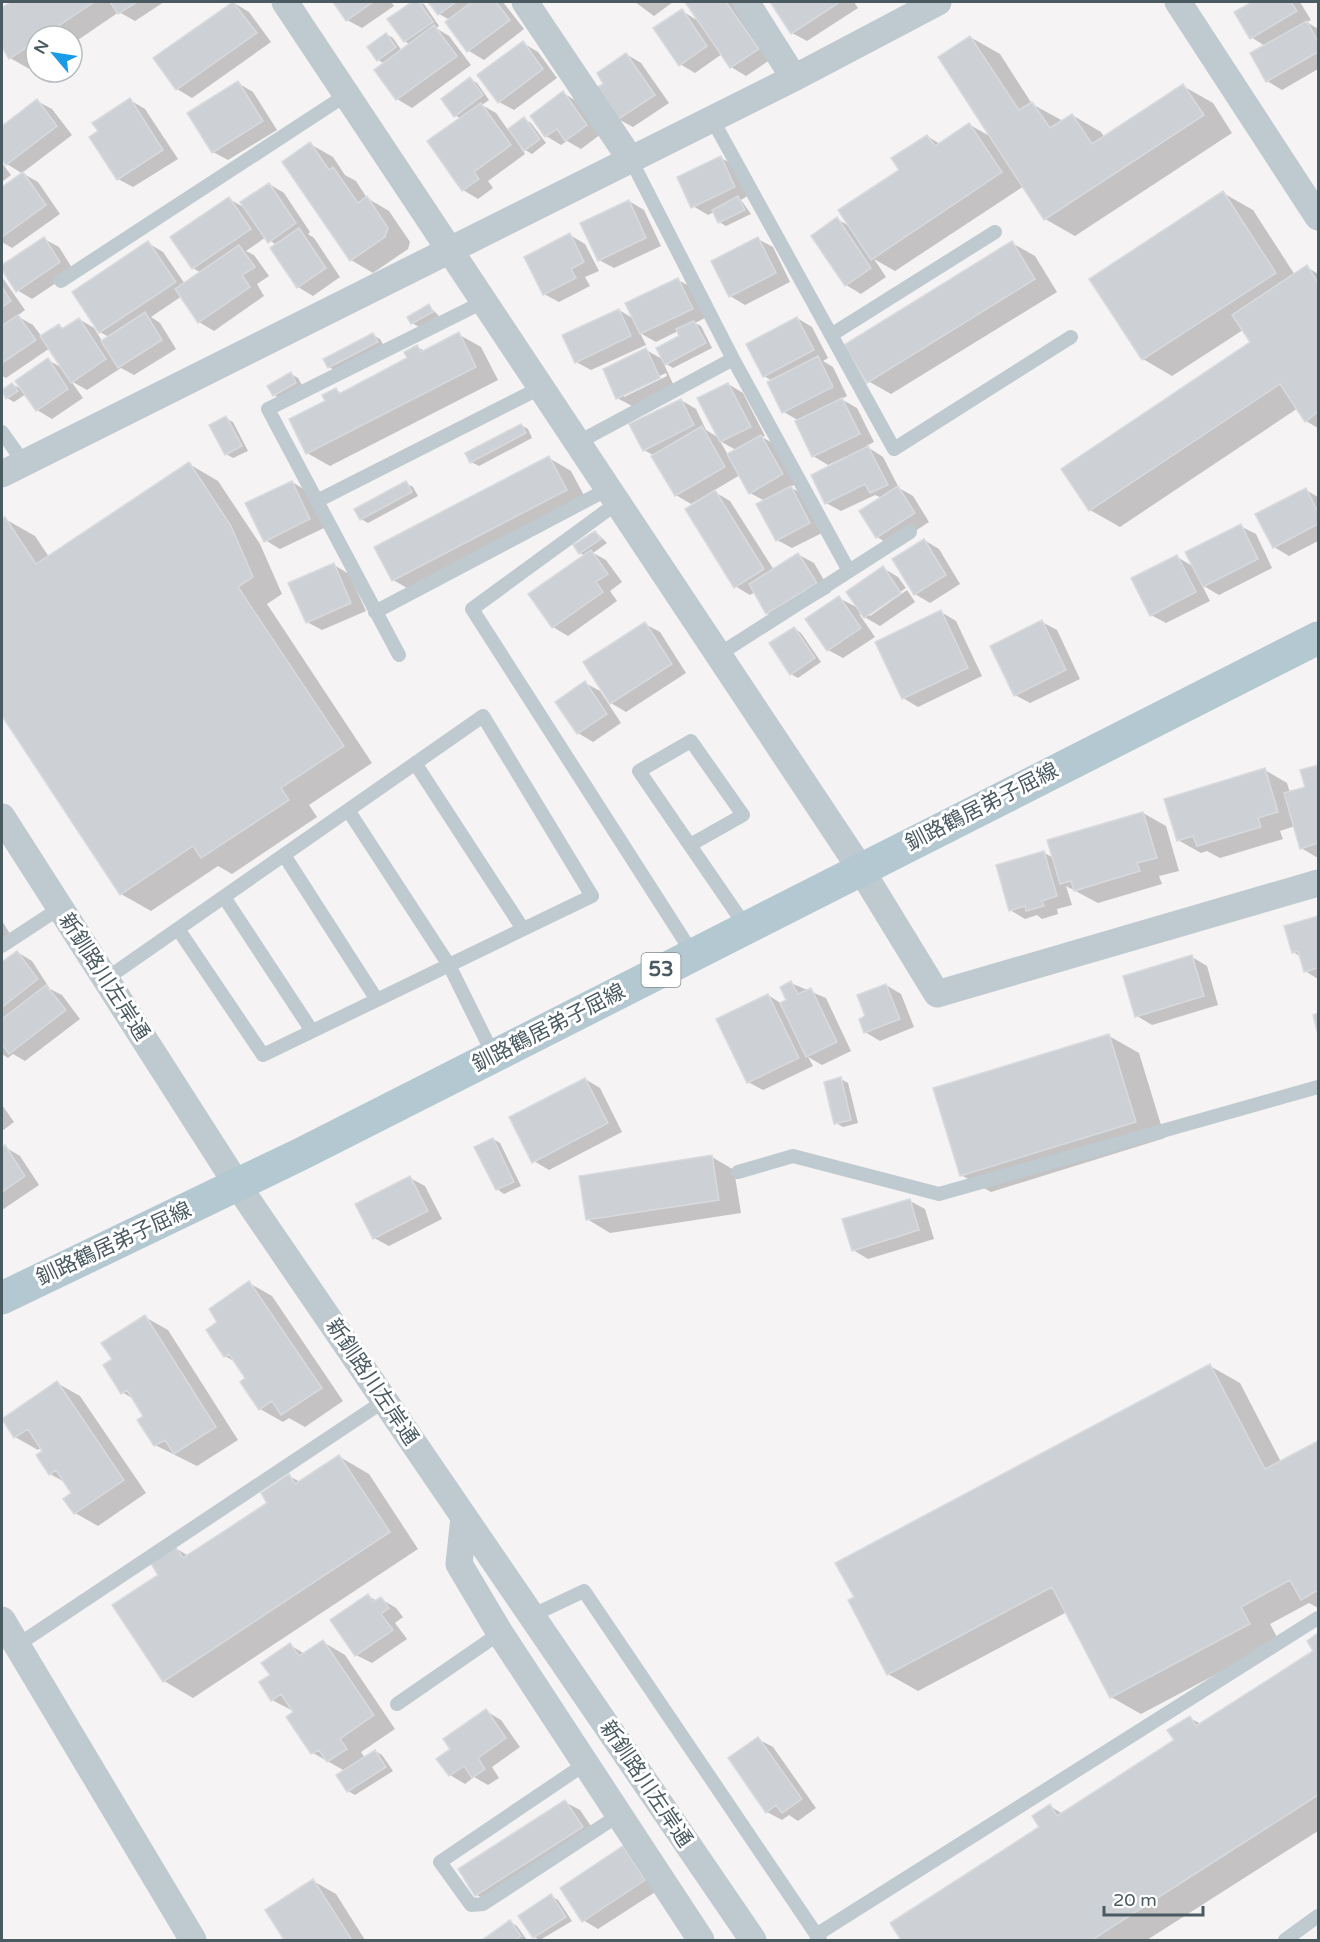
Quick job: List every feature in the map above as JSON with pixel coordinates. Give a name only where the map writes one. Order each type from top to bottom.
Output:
[{"type":"main road","name":"釧路鶴居弟子屈線","points":[[2,1298],[238,1186],[860,868],[1318,638]]},
{"type":"street","points":[[285,2],[860,868],[937,994],[1318,883]]},
{"type":"street","points":[[525,2],[631,160]]},
{"type":"street","points":[[746,2],[794,78]]},
{"type":"street","points":[[13,469],[794,78],[938,2]]},
{"type":"street","points":[[1178,2],[1318,218]]},
{"type":"street","name":"新釧路川左岸通","points":[[2,817],[238,1186],[753,1941]]},
{"type":"street","points":[[464,1517],[459,1564],[500,1633],[701,1941]]},
{"type":"street","points":[[2,1620],[193,1941]]},
{"type":"lane","points":[[61,281],[346,95]]},
{"type":"lane","points":[[712,119],[894,449],[1071,337]]},
{"type":"lane","points":[[631,160],[733,359],[849,571]]},
{"type":"lane","points":[[831,335],[995,232]]},
{"type":"lane","points":[[399,655],[268,409],[483,302]]},
{"type":"lane","points":[[577,443],[733,359]]},
{"type":"lane","points":[[317,501],[540,388]]},
{"type":"lane","points":[[2,432],[13,469]]},
{"type":"lane","points":[[375,612],[612,496]]},
{"type":"lane","points":[[612,496],[472,609],[693,954]]},
{"type":"lane","points":[[718,655],[910,532]]},
{"type":"lane","points":[[106,979],[483,716],[592,896],[263,1055],[178,929]]},
{"type":"lane","points":[[690,845],[744,815],[691,741],[639,771],[746,927]]},
{"type":"lane","points":[[415,764],[523,929]]},
{"type":"lane","points":[[348,810],[449,965],[494,1056]]},
{"type":"lane","points":[[284,855],[377,1000]]},
{"type":"lane","points":[[224,897],[312,1031]]},
{"type":"lane","points":[[2,946],[60,908]]},
{"type":"lane","points":[[738,1172],[794,1156],[939,1194],[1318,1087]]},
{"type":"lane","points":[[16,1646],[384,1401]]},
{"type":"lane","points":[[531,1616],[584,1591],[818,1938],[1318,1618]]},
{"type":"lane","points":[[397,1704],[500,1633]]},
{"type":"lane","points":[[585,1764],[440,1862],[471,1905],[483,1904],[619,1815]]},
{"type":"lane","points":[[1285,1941],[1318,1916]]},
{"type":"building","points":[[11,2],[94,2],[61,24],[24,24],[24,49],[9,59],[2,47],[2,8]]},
{"type":"building","points":[[110,2],[137,2],[118,14]]},
{"type":"building","points":[[233,2],[257,33],[176,90],[153,58]]},
{"type":"building","points":[[333,2],[373,2],[346,21]]},
{"type":"building","points":[[412,2],[419,2],[433,22],[404,42],[387,19]]},
{"type":"building","points":[[428,2],[456,2],[438,15]]},
{"type":"building","points":[[472,2],[496,2],[510,20],[467,52],[445,22]]},
{"type":"building","points":[[685,2],[726,2],[759,49],[730,68]]},
{"type":"building","points":[[770,2],[840,2],[791,34]]},
{"type":"building","points":[[1252,2],[1291,2],[1297,11],[1250,39],[1234,12]]},
{"type":"building","points":[[682,9],[707,46],[679,66],[653,28]]},
{"type":"building","points":[[1307,21],[1318,42],[1318,52],[1266,82],[1250,53]]},
{"type":"building","points":[[434,25],[457,56],[396,100],[374,70]]},
{"type":"building","points":[[386,33],[396,47],[377,61],[367,47]]},
{"type":"building","points":[[970,36],[1019,110],[1032,102],[1050,128],[1072,114],[1092,144],[1183,84],[1204,115],[1044,220],[938,57]]},
{"type":"building","points":[[523,41],[543,69],[498,103],[477,75]]},
{"type":"building","points":[[626,53],[655,95],[617,120],[596,88],[603,84],[597,73]]},
{"type":"building","points":[[470,77],[483,95],[454,117],[441,99]]},
{"type":"building","points":[[238,81],[263,121],[212,153],[187,113]]},
{"type":"building","points":[[563,91],[587,125],[565,141],[557,129],[545,137],[530,116]]},
{"type":"building","points":[[130,98],[163,150],[117,180],[89,137],[98,131],[92,123]]},
{"type":"building","points":[[37,99],[57,126],[6,165],[2,160],[2,126]]},
{"type":"building","points":[[481,103],[511,145],[474,172],[479,179],[462,191],[427,141]]},
{"type":"building","points":[[524,117],[540,139],[524,151],[508,129]]},
{"type":"building","points":[[969,123],[1002,172],[871,260],[838,210],[899,170],[891,158],[927,135],[935,146]]},
{"type":"building","points":[[310,142],[329,170],[333,167],[358,203],[367,196],[388,228],[385,237],[350,261],[282,162]]},
{"type":"building","points":[[721,156],[735,187],[691,208],[677,177]]},
{"type":"building","points":[[23,172],[46,205],[2,237],[2,187]]},
{"type":"building","points":[[269,183],[296,223],[268,243],[240,202]]},
{"type":"building","points":[[1223,191],[1276,273],[1142,360],[1089,279]]},
{"type":"building","points":[[738,196],[745,210],[718,223],[712,210]]},
{"type":"building","points":[[229,197],[251,229],[192,269],[170,237]]},
{"type":"building","points":[[629,200],[646,238],[598,261],[580,223]]},
{"type":"building","points":[[837,217],[871,268],[845,286],[811,236]]},
{"type":"building","points":[[299,228],[326,268],[297,288],[270,248]]},
{"type":"building","points":[[570,233],[584,262],[571,269],[576,278],[543,295],[524,257]]},
{"type":"building","points":[[44,237],[60,262],[16,292],[2,270],[2,265]]},
{"type":"building","points":[[758,237],[776,273],[729,297],[711,261]]},
{"type":"building","points":[[148,241],[176,282],[99,333],[72,292]]},
{"type":"building","points":[[1012,241],[1035,279],[867,383],[844,345]]},
{"type":"building","points":[[239,245],[255,267],[242,275],[250,287],[198,323],[175,289]]},
{"type":"building","points":[[1307,265],[1318,283],[1318,412],[1305,422],[1280,384],[1089,511],[1061,469],[1250,342],[1232,315]]},
{"type":"building","points":[[678,278],[693,309],[640,334],[625,303]]},
{"type":"building","points":[[2,287],[11,301],[2,307]]},
{"type":"building","points":[[429,304],[433,312],[411,324],[407,317]]},
{"type":"building","points":[[619,309],[631,336],[575,363],[562,335]]},
{"type":"building","points":[[145,312],[162,340],[118,368],[101,341]]},
{"type":"building","points":[[18,315],[36,340],[2,363],[2,326]]},
{"type":"building","points":[[797,317],[814,350],[763,377],[746,344]]},
{"type":"building","points":[[79,318],[106,359],[71,383],[40,336],[59,324],[62,329]]},
{"type":"building","points":[[694,321],[706,343],[665,365],[656,348],[679,336],[676,329]]},
{"type":"building","points":[[459,332],[476,367],[306,454],[289,419],[325,401],[322,395],[336,388],[339,394],[407,358],[404,352],[417,345],[421,352]]},
{"type":"building","points":[[373,333],[378,342],[328,368],[323,359]]},
{"type":"building","points":[[646,348],[660,378],[616,399],[603,369]]},
{"type":"building","points":[[818,356],[833,387],[782,413],[767,382]]},
{"type":"building","points":[[48,358],[68,389],[36,411],[15,381]]},
{"type":"building","points":[[291,372],[296,383],[273,396],[267,386]]},
{"type":"building","points":[[12,383],[18,391],[6,399],[2,390]]},
{"type":"building","points":[[728,383],[751,427],[720,442],[697,398]]},
{"type":"building","points":[[842,398],[860,434],[812,457],[795,421]]},
{"type":"building","points":[[681,399],[694,425],[643,451],[629,424]]},
{"type":"building","points":[[226,416],[242,446],[225,455],[209,425]]},
{"type":"building","points":[[521,424],[526,433],[470,463],[465,453]]},
{"type":"building","points":[[702,426],[725,467],[675,496],[651,456]]},
{"type":"building","points":[[761,435],[783,474],[749,494],[727,454]]},
{"type":"building","points":[[868,446],[888,485],[870,493],[865,484],[825,504],[811,475]]},
{"type":"building","points":[[549,456],[567,490],[392,581],[374,547]]},
{"type":"building","points":[[189,462],[231,526],[253,577],[238,587],[344,746],[281,788],[289,800],[201,858],[193,846],[120,895],[2,716],[2,519],[5,517],[36,564]]},
{"type":"building","points":[[292,481],[310,519],[264,542],[245,503]]},
{"type":"building","points":[[406,481],[412,492],[360,520],[354,509]]},
{"type":"building","points":[[791,486],[810,523],[776,541],[756,504]]},
{"type":"building","points":[[898,486],[915,513],[876,538],[859,511]]},
{"type":"building","points":[[1306,488],[1318,512],[1318,524],[1273,548],[1255,514]]},
{"type":"building","points":[[715,490],[764,569],[734,588],[685,509]]},
{"type":"building","points":[[1241,524],[1258,559],[1203,587],[1185,552]]},
{"type":"building","points":[[595,531],[601,539],[579,554],[573,545]]},
{"type":"building","points":[[924,539],[946,575],[914,595],[892,559]]},
{"type":"building","points":[[591,550],[608,574],[596,582],[603,592],[552,628],[528,594]]},
{"type":"building","points":[[798,553],[817,583],[766,614],[749,584]]},
{"type":"building","points":[[1177,555],[1196,592],[1150,616],[1131,578]]},
{"type":"building","points":[[334,563],[351,603],[306,623],[288,583]]},
{"type":"building","points":[[883,566],[901,593],[864,618],[846,592]]},
{"type":"building","points":[[839,596],[861,628],[827,651],[805,619]]},
{"type":"building","points":[[941,610],[968,668],[902,699],[875,642]]},
{"type":"building","points":[[1042,620],[1066,670],[1014,696],[990,646]]},
{"type":"building","points":[[645,622],[672,664],[610,704],[583,662]]},
{"type":"building","points":[[794,627],[815,658],[790,675],[769,643]]},
{"type":"building","points":[[585,681],[607,714],[577,734],[555,702]]},
{"type":"building","points":[[1318,765],[1318,843],[1300,849],[1284,793],[1305,787],[1300,770]]},
{"type":"building","points":[[1265,768],[1278,812],[1258,818],[1261,827],[1197,846],[1193,836],[1177,841],[1164,799]]},
{"type":"building","points":[[1143,812],[1157,858],[1137,863],[1140,871],[1074,891],[1071,881],[1060,884],[1047,840]]},
{"type":"building","points":[[1044,851],[1057,896],[1042,901],[1044,906],[1026,911],[1025,906],[1009,911],[996,865]]},
{"type":"building","points":[[1318,916],[1318,968],[1304,972],[1298,951],[1292,953],[1284,926]]},
{"type":"building","points":[[17,951],[38,979],[2,1007],[2,962]]},
{"type":"building","points":[[1192,955],[1204,996],[1135,1017],[1123,976]]},
{"type":"building","points":[[791,981],[798,994],[811,988],[837,1042],[806,1057],[780,1003],[786,1000],[780,987]]},
{"type":"building","points":[[886,984],[900,1019],[864,1033],[859,1019],[865,1016],[857,995]]},
{"type":"building","points":[[46,985],[66,1010],[9,1054],[2,1044],[2,1019]]},
{"type":"building","points":[[768,994],[799,1058],[747,1083],[716,1019]]},
{"type":"building","points":[[1318,1013],[1318,1034],[1313,1015]]},
{"type":"building","points":[[1109,1034],[1136,1122],[960,1176],[933,1088]]},
{"type":"building","points":[[841,1077],[851,1120],[834,1124],[824,1082]]},
{"type":"building","points":[[585,1078],[608,1123],[532,1163],[509,1117]]},
{"type":"building","points":[[493,1138],[514,1182],[496,1190],[474,1147]]},
{"type":"building","points":[[5,1145],[25,1176],[2,1192],[2,1148]]},
{"type":"building","points":[[712,1155],[719,1200],[586,1220],[579,1176]]},
{"type":"building","points":[[410,1176],[428,1211],[373,1239],[355,1204]]},
{"type":"building","points":[[910,1199],[919,1230],[852,1251],[842,1219]]},
{"type":"building","points":[[249,1281],[322,1388],[281,1415],[272,1401],[259,1410],[240,1382],[245,1378],[229,1354],[224,1357],[206,1330],[217,1322],[209,1309]]},
{"type":"building","points":[[145,1315],[216,1427],[174,1454],[165,1440],[154,1446],[137,1420],[143,1416],[127,1390],[121,1394],[103,1365],[112,1359],[101,1343]]},
{"type":"building","points":[[1210,1364],[1265,1469],[1318,1441],[1318,1590],[1301,1600],[1290,1580],[1241,1607],[1250,1624],[1110,1698],[1052,1587],[887,1675],[848,1600],[854,1597],[835,1563]]},
{"type":"building","points":[[57,1381],[124,1480],[74,1514],[63,1499],[71,1493],[56,1470],[49,1475],[36,1455],[42,1451],[28,1429],[14,1438],[2,1419]]},
{"type":"building","points":[[339,1455],[390,1532],[163,1682],[112,1605],[158,1575],[150,1562],[175,1546],[183,1558],[267,1503],[261,1493],[289,1474],[295,1484]]},
{"type":"building","points":[[368,1594],[373,1602],[381,1597],[389,1608],[381,1614],[393,1630],[355,1656],[330,1620]]},
{"type":"building","points":[[1318,1633],[1318,1795],[1092,1940],[901,1940],[890,1923],[1039,1827],[1032,1816],[1050,1804],[1057,1816],[1174,1740],[1167,1730],[1190,1716],[1196,1726],[1313,1651],[1307,1641]]},
{"type":"building","points":[[323,1640],[374,1715],[340,1739],[347,1749],[327,1762],[319,1750],[311,1754],[286,1717],[293,1712],[281,1694],[271,1701],[259,1682],[270,1675],[261,1663],[290,1643],[299,1656]]},
{"type":"building","points":[[486,1709],[506,1738],[478,1758],[485,1769],[472,1778],[464,1766],[449,1776],[436,1759],[450,1749],[443,1739]]},
{"type":"building","points":[[758,1737],[802,1799],[782,1813],[776,1805],[766,1813],[728,1758]]},
{"type":"building","points":[[375,1750],[386,1767],[347,1792],[336,1775]]},
{"type":"building","points":[[565,1800],[583,1827],[475,1896],[458,1869]]},
{"type":"building","points":[[623,1846],[645,1880],[582,1922],[560,1888]]},
{"type":"building","points":[[313,1879],[352,1940],[284,1940],[265,1910]]},
{"type":"building","points":[[551,1894],[566,1917],[533,1938],[518,1916]]},
{"type":"building","points":[[510,1920],[521,1936],[515,1940],[482,1940]]}]
